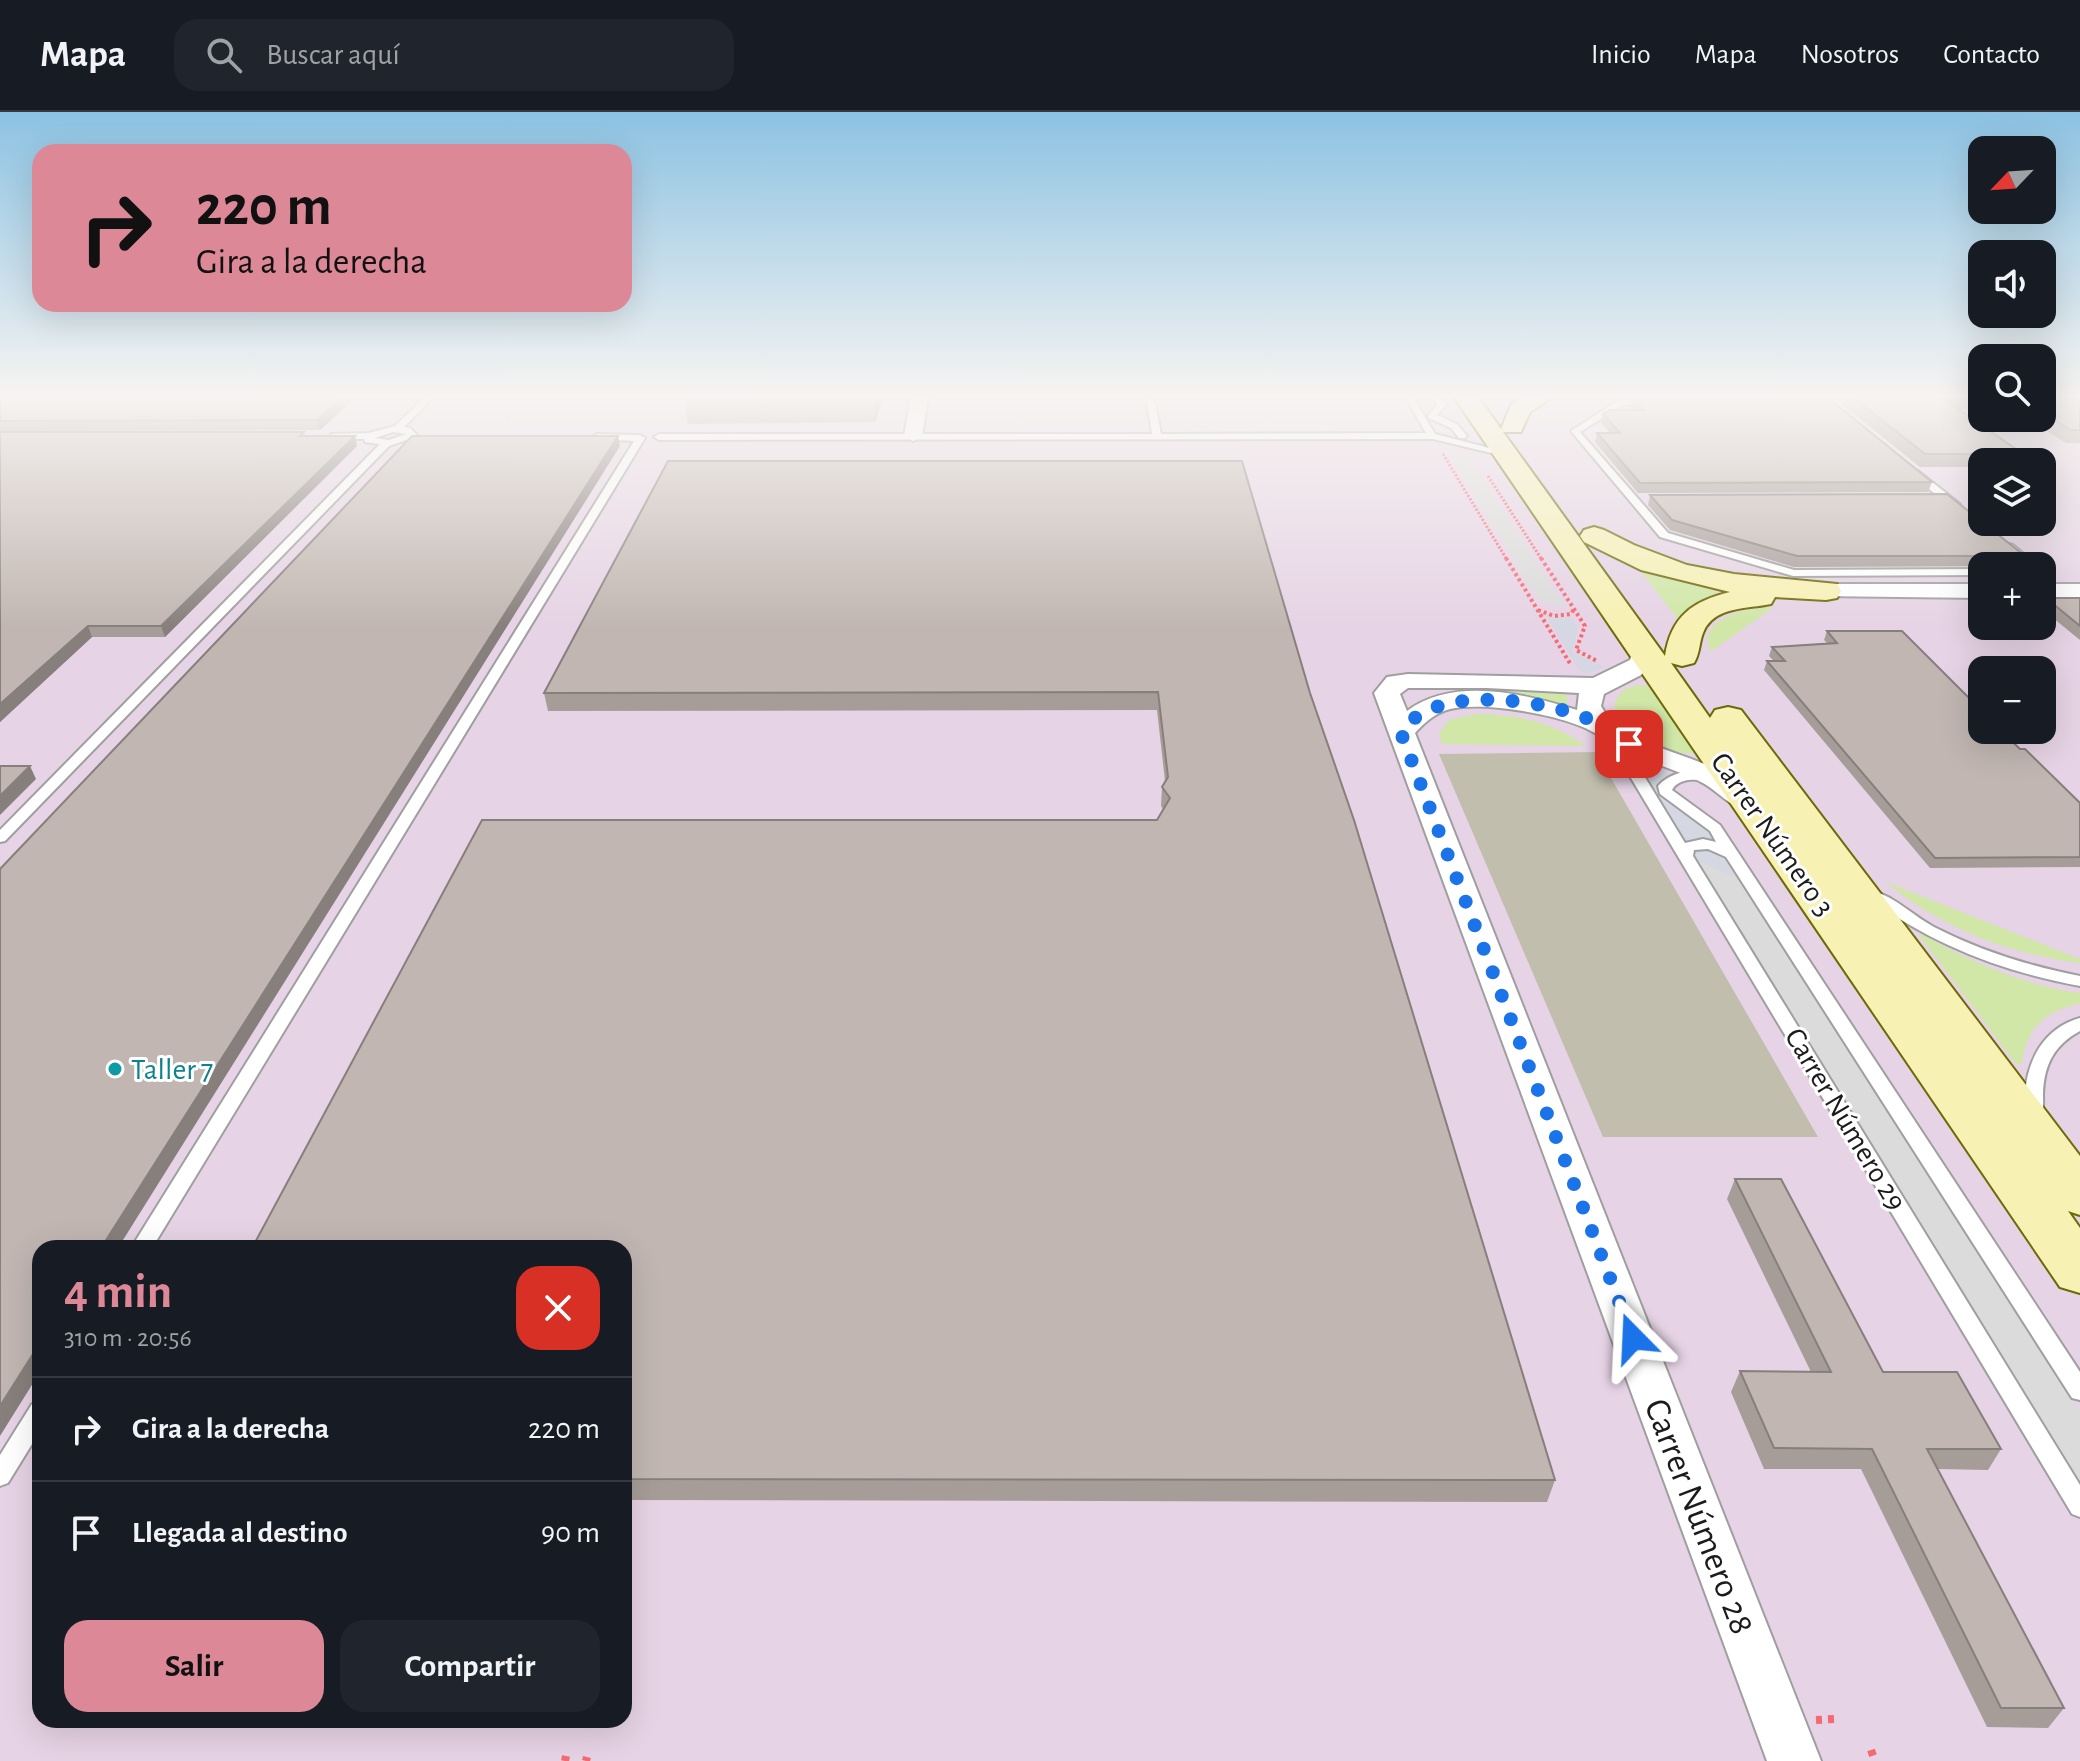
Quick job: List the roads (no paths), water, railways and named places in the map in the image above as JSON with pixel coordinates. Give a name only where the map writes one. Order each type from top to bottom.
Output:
[{"type":"main road","name":"Carrer Número 3","points":[[1529,474],[1642,656],[1758,813],[2080,1271]]},
{"type":"main road","name":"Carrer Número 3","points":[[1538,474],[1594,536],[2080,1195]]},
{"type":"main road","points":[[1594,536],[1634,558],[1691,578],[1738,585],[1826,591]]},
{"type":"main road","points":[[1682,656],[1683,634],[1696,616],[1709,608],[1748,598],[1826,591]]},
{"type":"street","points":[[1826,591],[1968,591]]},
{"type":"street","points":[[2056,591],[2080,591]]},
{"type":"street","points":[[1607,730],[1588,704],[1590,694],[1642,656]]},
{"type":"street","name":"Carrer Número 28","points":[[1598,686],[1478,680],[1396,682],[1387,693],[1794,1761]]},
{"type":"street","points":[[1401,733],[1417,713],[1465,699],[1531,704],[1607,730],[1647,753],[1713,777],[1735,790],[1758,813]]},
{"type":"lane","points":[[0,838],[357,474]]},
{"type":"lane","points":[[146,1240],[618,474]]},
{"type":"lane","points":[[1611,474],[1664,535],[1793,573],[1968,572]]},
{"type":"lane","points":[[1917,474],[1968,515]]},
{"type":"lane","points":[[1930,498],[1945,498]]},
{"type":"lane","points":[[1632,499],[1647,499]]},
{"type":"lane","points":[[1995,537],[2015,552]]},
{"type":"lane","name":"Carrer Número 29","points":[[1607,730],[2080,1506]]},
{"type":"lane","name":"Carrer Número 29","points":[[1713,777],[1679,777],[1668,782],[1665,791],[1677,803],[1710,822],[1734,856],[2080,1391]]},
{"type":"lane","points":[[1686,855],[1687,848],[1692,845],[1708,844],[1734,856]]},
{"type":"lane","points":[[1840,870],[1891,909],[1955,942],[2010,965],[2080,981]]},
{"type":"lane","points":[[2035,1133],[2033,1086],[2036,1063],[2052,1042],[2080,1024]]},
{"type":"lane","points":[[0,1476],[32,1424]]},
{"type":"place","name":"Taller 7","points":[[115,1069]]}]
